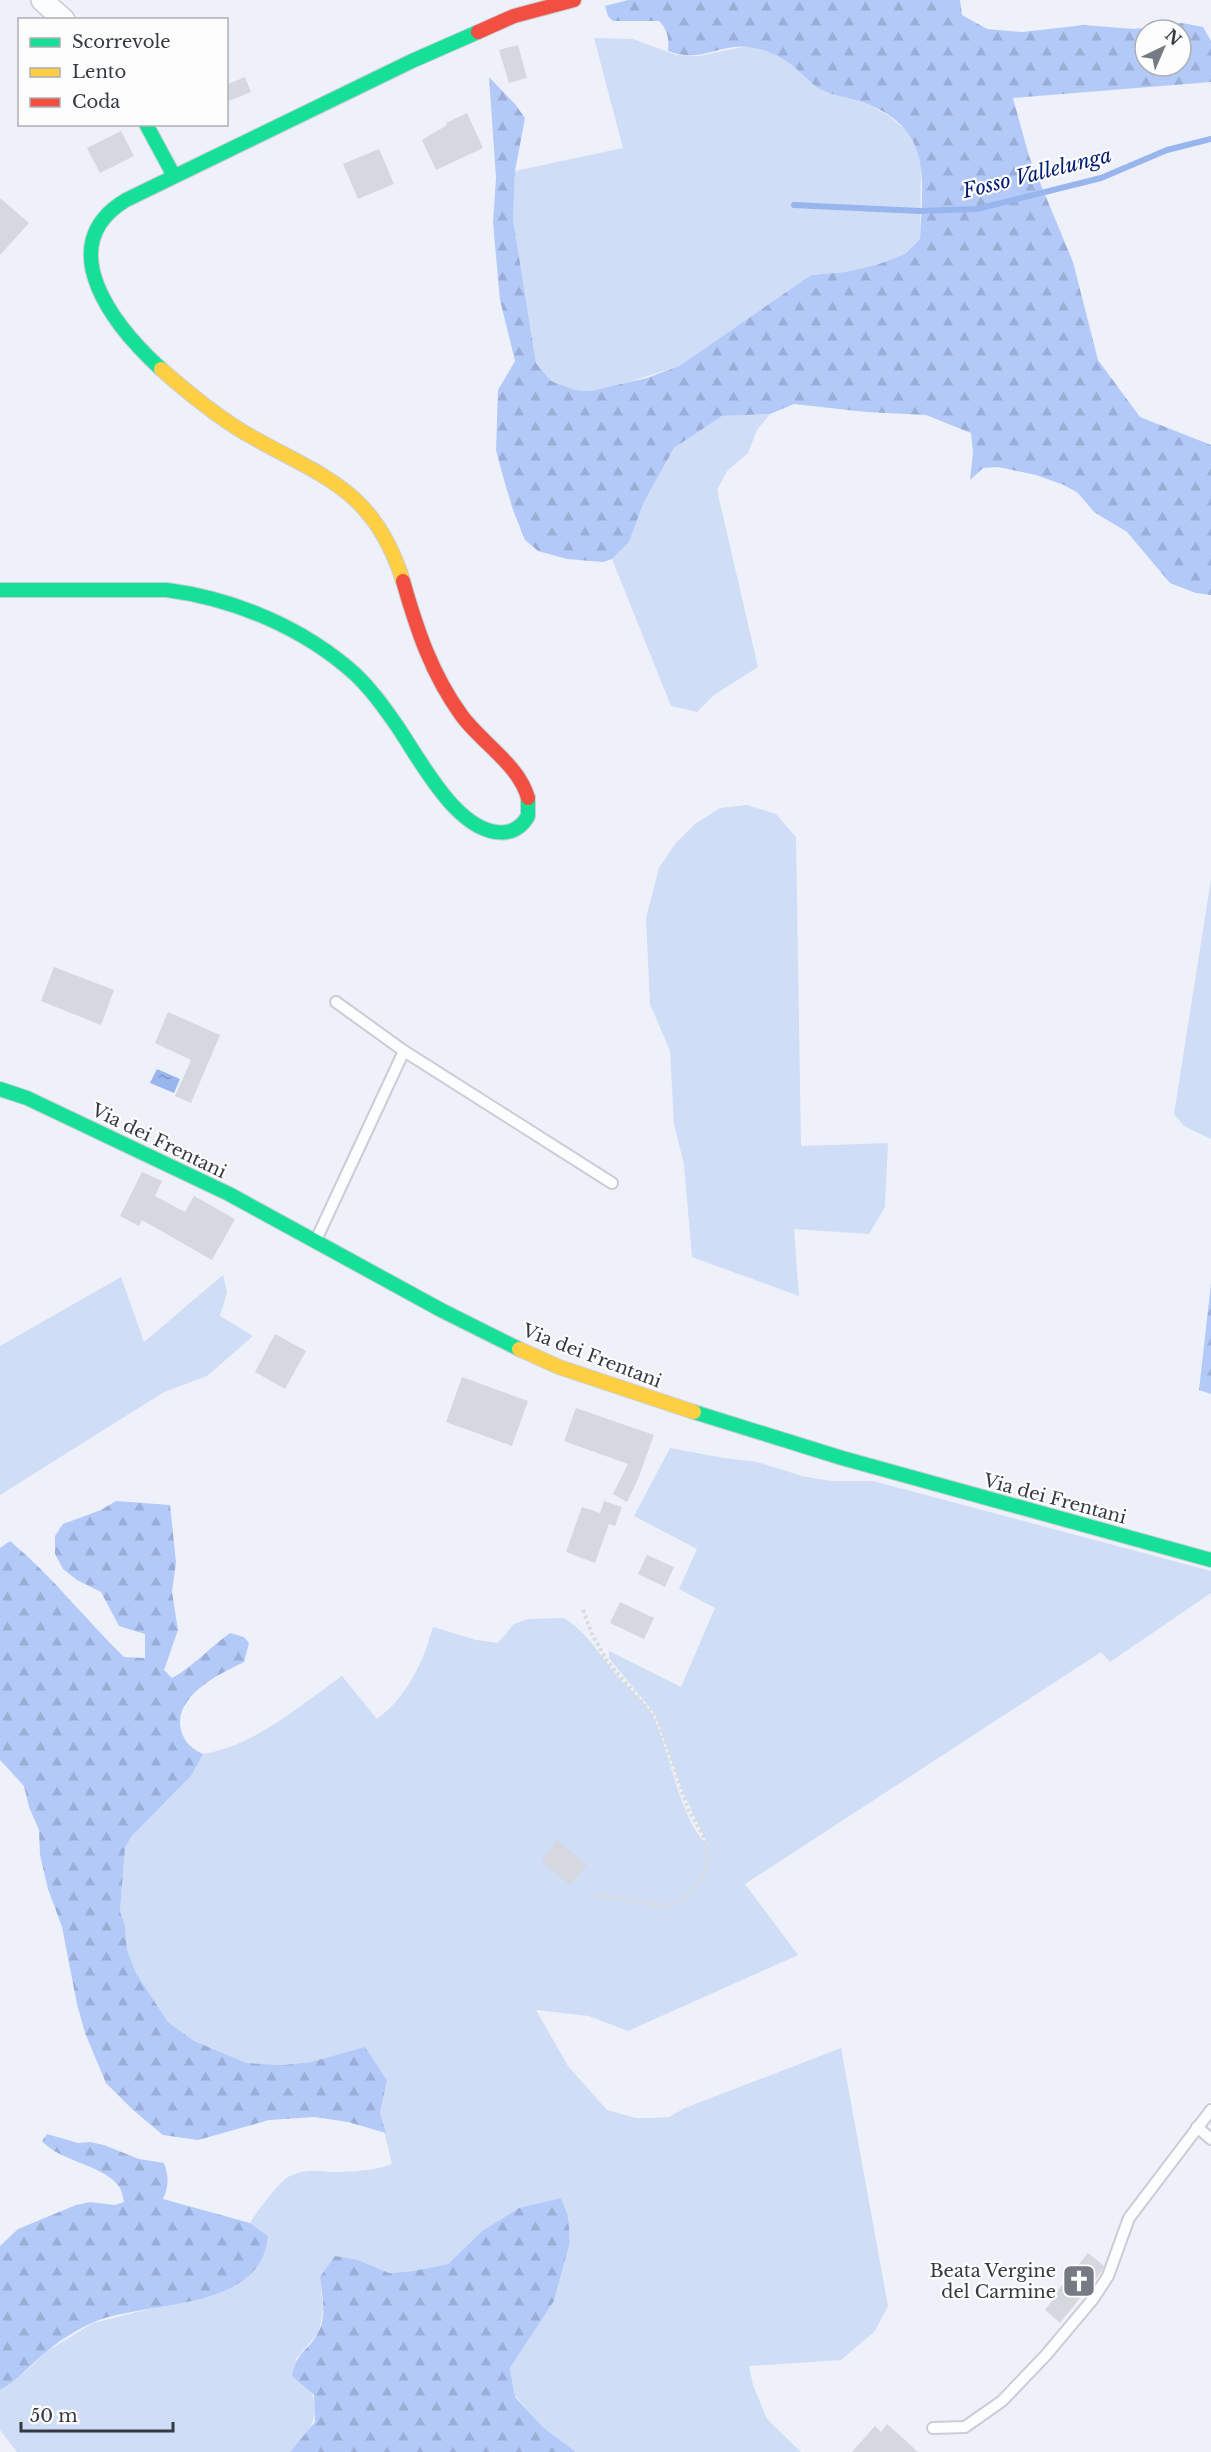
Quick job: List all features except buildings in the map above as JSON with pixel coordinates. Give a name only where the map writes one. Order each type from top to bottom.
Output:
[{"type":"street","points":[[42,0],[62,18]]},
{"type":"street","points":[[0,590],[167,590],[236,605],[259,615],[312,644],[360,679],[400,730],[435,782],[466,819],[491,834],[514,830],[526,820],[530,807],[525,785],[476,735],[440,682],[416,626],[386,537],[376,521],[362,505],[333,482],[230,424],[183,388],[131,339],[99,290],[92,275],[89,248],[98,223],[106,213],[126,200],[516,8],[574,0]]},
{"type":"street","points":[[147,126],[174,176]]},
{"type":"street","name":"Via dei Frentani","points":[[0,1089],[27,1098],[218,1189],[451,1315],[559,1367],[842,1458],[1211,1560]]},
{"type":"lane","points":[[336,1002],[404,1051],[612,1183]]},
{"type":"lane","points":[[316,1240],[404,1051]]},
{"type":"lane","points":[[933,2428],[965,2427],[1002,2401],[1046,2355],[1094,2299],[1108,2277],[1129,2218],[1211,2110]]},
{"type":"lane","points":[[1197,2127],[1211,2139]]},
{"type":"path","points":[[583,1610],[592,1634],[607,1661],[657,1719],[688,1809],[705,1839],[708,1860],[704,1875],[694,1890],[682,1900],[664,1906],[590,1894]]},
{"type":"shaded area","points":[[594,38],[633,39],[676,55],[699,56],[747,46],[779,54],[798,70],[843,97],[870,105],[889,116],[913,136],[921,163],[920,239],[905,254],[879,264],[845,272],[811,275],[679,366],[619,385],[591,391],[575,390],[551,381],[536,363],[513,219],[515,171],[623,148]]},
{"type":"shaded area","points":[[770,414],[757,430],[748,453],[727,471],[717,490],[758,667],[714,695],[697,712],[671,706],[612,559],[629,542],[644,502],[674,448],[722,416]]},
{"type":"shaded area","points":[[747,805],[776,814],[796,837],[801,1146],[888,1143],[885,1207],[869,1234],[794,1229],[799,1296],[692,1257],[684,1165],[674,1124],[670,1051],[650,1004],[646,918],[659,868],[675,844],[695,824],[720,808]]},
{"type":"shaded area","points":[[1211,879],[1211,1139],[1184,1126],[1174,1114]]},
{"type":"shaded area","points":[[223,1275],[227,1292],[220,1316],[253,1336],[207,1376],[164,1392],[0,1495],[0,1346],[121,1277],[144,1342]]},
{"type":"shaded area","points":[[670,1448],[757,1462],[802,1476],[831,1481],[873,1481],[1211,1571],[1211,1593],[1110,1662],[1101,1652],[745,1884],[798,1955],[628,2031],[589,2016],[536,2010],[568,2066],[607,2110],[636,2118],[669,2117],[685,2108],[841,2048],[888,2306],[875,2331],[841,2360],[749,2366],[753,2385],[767,2419],[801,2452],[576,2452],[544,2428],[515,2396],[510,2368],[554,2301],[570,2242],[568,2216],[519,2208],[482,2231],[448,2264],[389,2273],[358,2260],[320,2277],[323,2309],[319,2332],[296,2359],[313,2396],[314,2417],[302,2440],[290,2452],[17,2452],[0,2430],[0,2390],[25,2372],[46,2352],[93,2323],[162,2306],[267,2244],[268,2236],[250,2223],[262,2205],[288,2177],[309,2171],[355,2171],[392,2164],[380,2113],[387,2080],[365,2048],[311,2062],[284,2065],[247,2063],[194,2041],[168,2022],[136,1973],[127,1951],[125,1925],[120,1912],[125,1848],[131,1837],[191,1776],[203,1754],[241,1742],[259,1733],[342,1676],[377,1719],[397,1700],[413,1678],[433,1627],[476,1640],[498,1643],[514,1624],[528,1619],[564,1618],[587,1638],[652,1714],[683,1805],[699,1835],[708,1845],[683,1792],[655,1714],[609,1658],[609,1651],[681,1687],[715,1608],[679,1589],[697,1549],[634,1516]]},
{"type":"green space","points":[[628,0],[960,0],[962,15],[987,29],[1022,32],[1084,25],[1133,29],[1133,78],[1193,78],[1193,25],[1203,27],[1211,41],[1211,82],[1013,98],[1029,156],[1073,262],[1098,360],[1140,417],[1211,445],[1211,595],[1196,593],[1170,583],[1127,532],[1094,512],[1078,493],[1064,485],[1036,475],[998,467],[983,468],[970,480],[973,453],[971,433],[926,415],[866,412],[794,404],[770,414],[722,416],[674,448],[644,502],[629,542],[612,559],[603,562],[567,559],[538,551],[525,540],[513,510],[496,450],[498,390],[515,361],[500,300],[493,223],[496,178],[489,77],[525,118],[515,171],[513,219],[536,363],[551,381],[575,390],[591,391],[647,378],[679,366],[811,275],[845,272],[879,264],[905,254],[920,239],[922,179],[920,161],[905,129],[891,116],[870,105],[818,88],[789,63],[764,50],[739,47],[700,54],[679,54],[668,51],[667,35],[659,21],[613,21],[608,16],[605,6]]},
{"type":"green space","points":[[1211,1283],[1211,1394],[1199,1390]]},
{"type":"green space","points":[[116,1501],[170,1505],[176,1562],[172,1592],[178,1630],[164,1670],[172,1678],[230,1633],[244,1637],[249,1643],[244,1662],[200,1688],[184,1707],[180,1718],[182,1734],[189,1745],[203,1754],[191,1776],[131,1837],[125,1848],[120,1912],[125,1925],[127,1950],[136,1973],[168,2022],[194,2041],[247,2063],[284,2065],[311,2062],[365,2047],[387,2080],[380,2113],[386,2133],[348,2122],[315,2117],[269,2120],[198,2140],[163,2135],[106,2083],[85,2033],[77,2004],[62,1927],[48,1889],[40,1855],[39,1830],[29,1807],[24,1786],[0,1760],[0,1548],[10,1541],[25,1554],[124,1657],[145,1658],[145,1634],[119,1626],[101,1592],[77,1580],[63,1569],[55,1554],[55,1536],[63,1524],[101,1510]]},
{"type":"green space","points":[[47,2134],[78,2143],[90,2142],[104,2145],[139,2159],[164,2163],[168,2181],[163,2199],[250,2223],[268,2236],[261,2261],[245,2279],[223,2291],[197,2300],[114,2316],[92,2323],[56,2344],[0,2390],[0,2246],[18,2229],[76,2205],[90,2202],[115,2205],[124,2202],[121,2189],[113,2180],[50,2148],[42,2141]]},
{"type":"green space","points":[[561,2198],[568,2216],[570,2242],[554,2301],[510,2368],[515,2397],[544,2428],[576,2452],[290,2452],[315,2422],[314,2395],[292,2376],[297,2361],[321,2327],[323,2305],[320,2277],[335,2256],[358,2260],[389,2273],[448,2264],[482,2231],[519,2208]]},
{"type":"water","points":[[157,1069],[180,1079],[174,1093],[150,1083]]},
{"type":"waterway","name":"Fosso Vallelunga","points":[[794,205],[920,211],[977,209],[1101,178],[1167,150],[1211,139]]},
{"type":"traffic: fast","points":[[161,369],[126,332],[110,310],[98,286],[91,263],[93,240],[104,219],[126,200],[412,61],[478,32]]},
{"type":"traffic: fast","points":[[147,126],[174,176]]},
{"type":"traffic: fast","points":[[0,590],[167,590],[193,594],[243,608],[314,643],[355,674],[386,710],[442,793],[473,823],[489,831],[514,830],[528,816],[528,798]]},
{"type":"traffic: fast","points":[[0,1089],[27,1098],[229,1194],[441,1310],[519,1349]]},
{"type":"traffic: fast","points":[[694,1412],[842,1458],[1211,1560]]},
{"type":"traffic: slow","points":[[161,369],[201,403],[234,426],[321,475],[361,505],[377,525],[391,550],[403,581]]},
{"type":"traffic: slow","points":[[519,1349],[559,1367],[694,1412]]},
{"type":"traffic: jam","points":[[478,32],[514,16],[574,0]]},
{"type":"traffic: jam","points":[[403,581],[420,634],[451,700],[470,726],[517,775],[528,798]]},
{"type":"place","name":"Beata Vergine del Carmine","points":[[1079,2281]]}]
